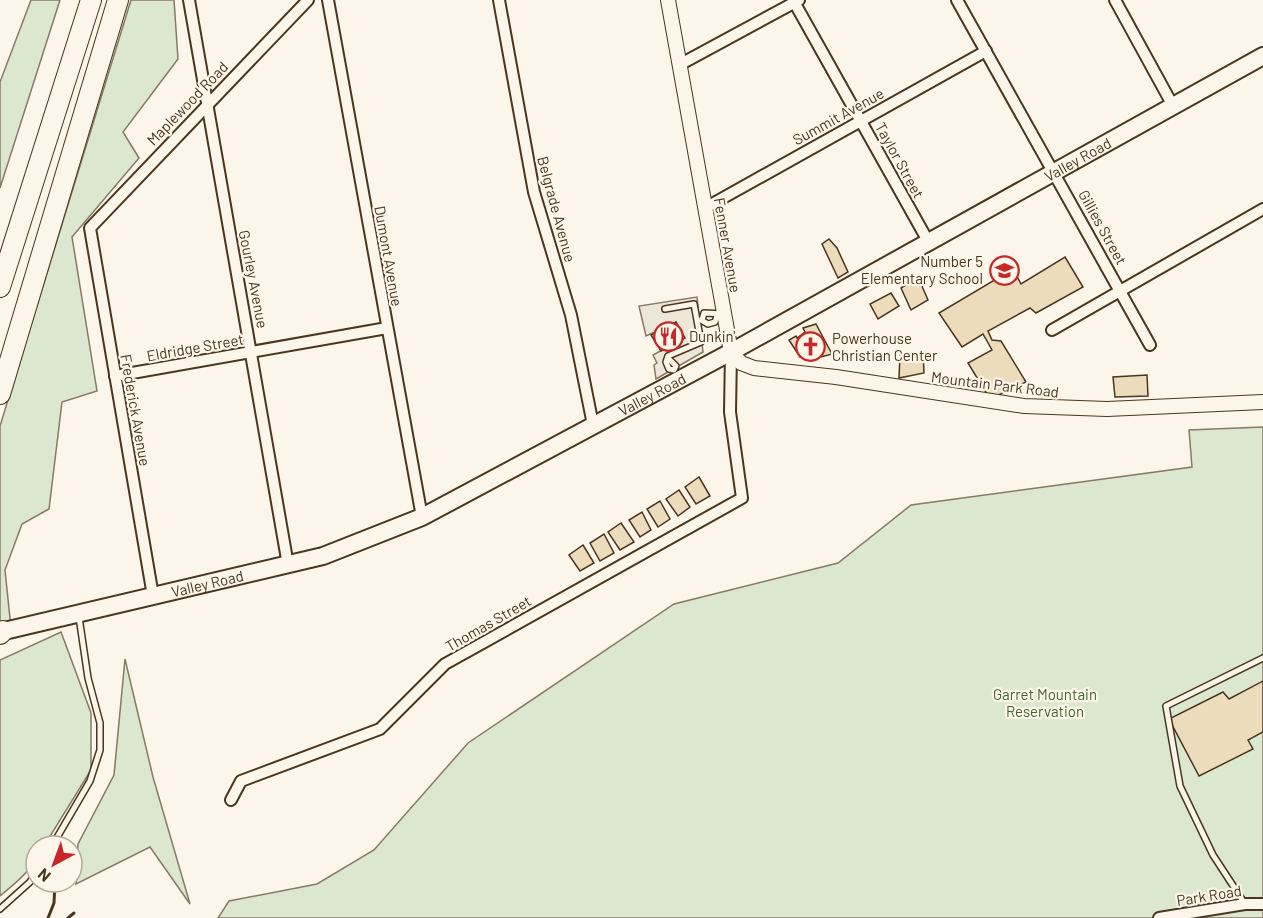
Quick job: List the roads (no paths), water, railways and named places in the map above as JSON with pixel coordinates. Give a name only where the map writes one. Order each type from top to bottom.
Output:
[{"type":"highway","points":[[0,287],[91,0]]},
{"type":"highway","points":[[0,394],[118,0]]},
{"type":"main road","name":"Valley Road","points":[[1,632],[323,556],[422,517],[593,425],[677,375],[731,352],[1172,104],[1263,56]]},
{"type":"street","name":"Gourley Avenue","points":[[189,0],[288,565]]},
{"type":"street","name":"Maplewood Road","points":[[90,228],[206,104],[308,0]]},
{"type":"street","name":"Dumont Avenue","points":[[328,0],[422,517]]},
{"type":"street","name":"Belgrade Avenue","points":[[499,0],[534,192],[571,315],[593,425]]},
{"type":"street","name":"Fenner Avenue","points":[[668,0],[705,208],[720,315],[731,352],[730,412],[742,498]]},
{"type":"street","name":"Gillies Street","points":[[957,0],[1150,345]]},
{"type":"street","points":[[1115,0],[1172,104]]},
{"type":"street","points":[[679,65],[796,1]]},
{"type":"street","name":"Taylor Street","points":[[796,1],[928,241]]},
{"type":"street","name":"Summit Avenue","points":[[705,208],[986,51]]},
{"type":"street","points":[[1052,330],[1263,210]]},
{"type":"street","name":"Frederick Avenue","points":[[90,228],[153,596]]},
{"type":"street","name":"Eldridge Street","points":[[115,376],[387,328]]},
{"type":"street","name":"Mountain Park Road","points":[[731,352],[741,363],[754,368],[836,377],[1024,406],[1107,409],[1263,402]]},
{"type":"street","name":"Thomas Street","points":[[231,800],[241,782],[380,729],[445,664],[742,498]]},
{"type":"street","name":"Park Road","points":[[1159,918],[1245,904],[1263,904]]},
{"type":"lane","points":[[665,309],[694,304],[700,320],[700,342],[668,356],[669,359],[666,362],[669,369],[677,375]]},
{"type":"lane","points":[[700,320],[704,313],[713,312],[720,315]]},
{"type":"lane","points":[[59,834],[90,781],[100,750],[100,723],[88,678],[79,612]]},
{"type":"lane","points":[[1245,904],[1213,855],[1180,786],[1166,706],[1263,658]]},
{"type":"lane","points":[[0,909],[24,887]]},
{"type":"place","name":"Number 5 Elementary School","points":[[1004,270]]},
{"type":"place","name":"Dunkin'","points":[[668,336]]},
{"type":"place","name":"Powerhouse Christian Center","points":[[811,347]]},
{"type":"park label","name":"Garret Mountain Reservation","points":[[1045,702]]}]
